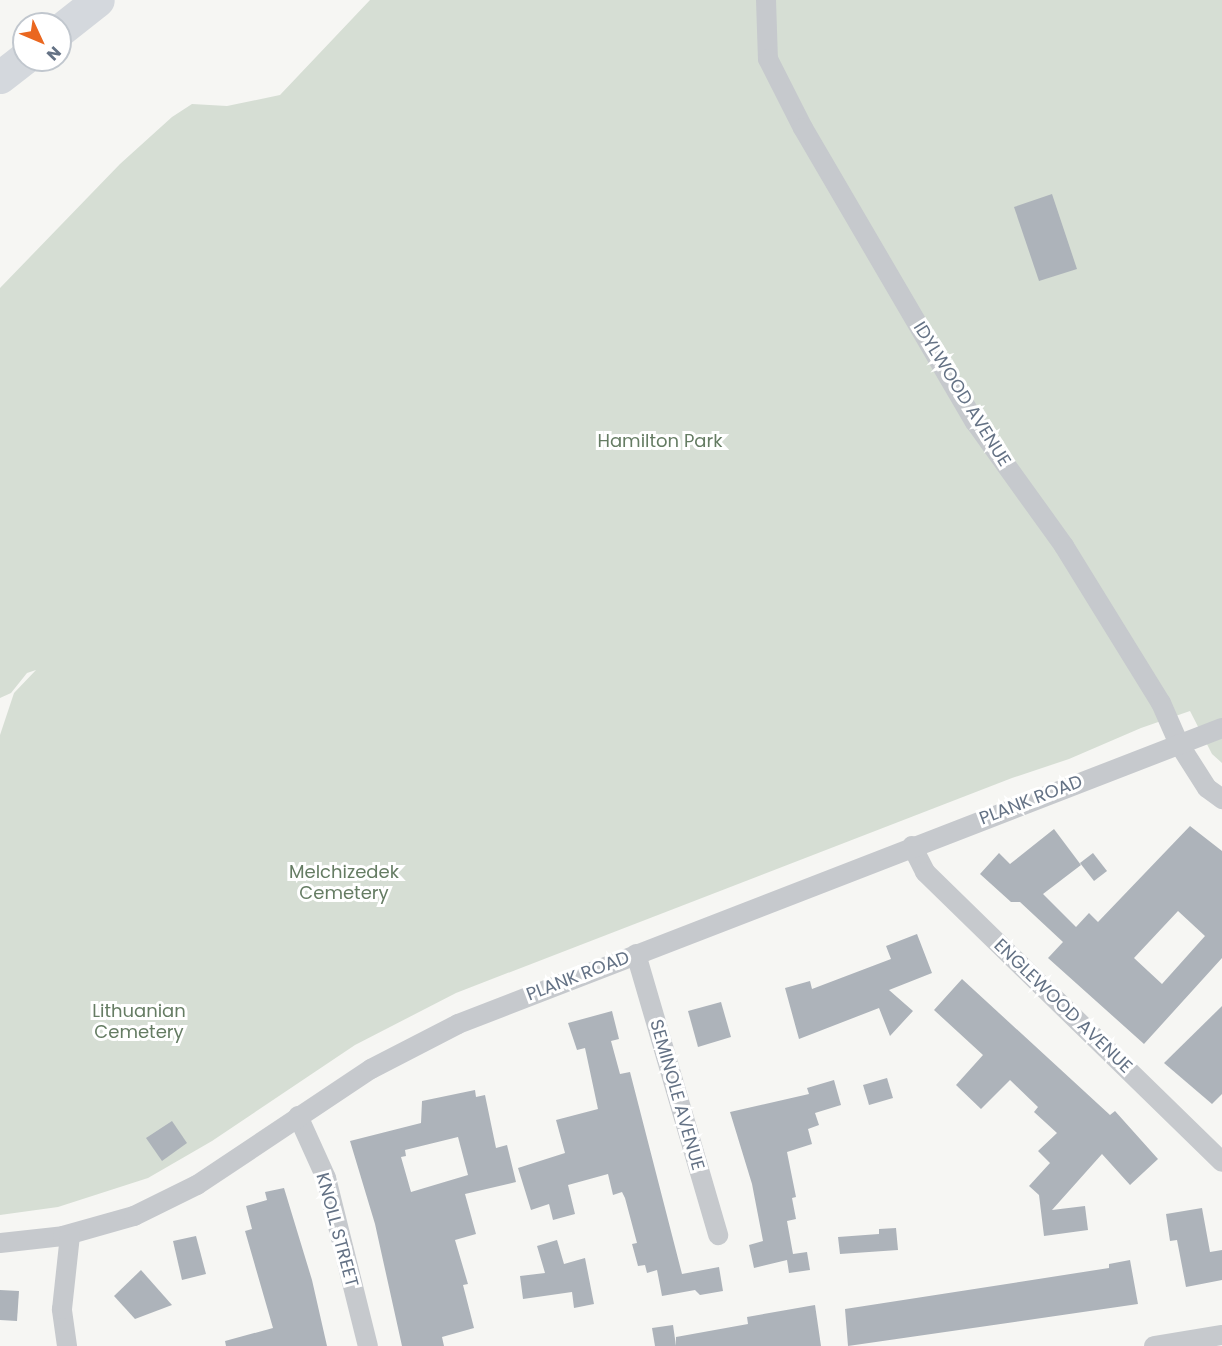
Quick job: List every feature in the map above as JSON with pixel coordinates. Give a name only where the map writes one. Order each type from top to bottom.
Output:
[{"type":"highway","points":[[72,21],[98,0]]},
{"type":"highway","points":[[0,77],[12,68]]},
{"type":"street","name":"IDYLWOOD AVENUE","points":[[766,0],[768,58],[803,128],[975,422],[1064,546],[1161,703],[1179,744],[1207,788],[1222,799]]},
{"type":"street","name":"PLANK ROAD","points":[[0,1243],[70,1235],[113,1224],[179,1195],[298,1116],[430,1037],[912,846],[1222,728]]},
{"type":"street","name":"ENGLEWOOD AVENUE","points":[[912,846],[925,872],[1222,1162]]},
{"type":"street","name":"SEMINOLE AVENUE","points":[[636,954],[718,1235]]},
{"type":"street","name":"KNOLL STREET","points":[[298,1116],[326,1178],[368,1346]]},
{"type":"street","points":[[67,1346],[62,1309],[70,1235]]},
{"type":"street","points":[[1154,1346],[1222,1335]]},
{"type":"green space","name":"Hamilton Park","points":[[370,0],[1222,0],[1222,763],[1212,754],[1190,711],[1141,728],[1069,759],[1012,778],[456,993],[355,1045],[212,1141],[148,1178],[58,1207],[0,1215],[0,735],[14,693],[36,670],[27,673],[11,693],[0,698],[0,288],[120,164],[172,117],[192,104],[227,106],[280,95]]},
{"type":"building","points":[[1052,194],[1077,269],[1039,281],[1014,207]]},
{"type":"building","points":[[1190,826],[1222,851],[1222,958],[1144,1044],[1048,958],[1063,942],[1020,902],[1011,902],[980,874],[999,853],[1010,864],[1054,829],[1081,865],[1043,894],[1076,927],[1089,913],[1098,922]],"holes":[[[1178,911],[1205,936],[1162,984],[1134,958]]]},
{"type":"building","points":[[1093,853],[1107,871],[1094,881],[1080,863]]},
{"type":"building","points":[[917,934],[932,973],[889,990],[913,1011],[890,1036],[879,1008],[799,1039],[785,988],[810,981],[812,989],[891,959],[886,946]]},
{"type":"building","points":[[962,979],[1110,1115],[1115,1111],[1158,1159],[1130,1185],[1102,1154],[1052,1210],[1085,1206],[1088,1230],[1044,1236],[1039,1195],[1029,1186],[1050,1163],[1038,1151],[1057,1133],[1034,1112],[1038,1107],[1010,1080],[981,1109],[956,1085],[983,1055],[934,1010]]},
{"type":"building","points":[[721,1002],[731,1037],[698,1047],[688,1011]]},
{"type":"building","points":[[1222,1006],[1222,1094],[1212,1104],[1164,1063]]},
{"type":"building","points":[[612,1011],[619,1039],[611,1041],[620,1074],[630,1072],[682,1274],[719,1267],[723,1291],[700,1295],[695,1290],[662,1296],[657,1270],[647,1273],[645,1265],[638,1266],[632,1244],[637,1243],[625,1198],[622,1192],[613,1195],[608,1174],[568,1185],[575,1214],[553,1220],[549,1204],[531,1210],[518,1168],[565,1153],[556,1120],[598,1109],[585,1048],[577,1050],[568,1023]]},
{"type":"building","points":[[887,1078],[893,1098],[869,1105],[863,1085]]},
{"type":"building","points":[[834,1080],[841,1105],[815,1113],[819,1125],[808,1129],[812,1144],[787,1152],[796,1197],[792,1198],[796,1219],[787,1221],[793,1254],[807,1252],[810,1270],[789,1273],[787,1260],[754,1268],[749,1245],[763,1241],[752,1184],[730,1112],[809,1094],[807,1088]]},
{"type":"building","points":[[475,1090],[476,1097],[485,1095],[496,1148],[507,1145],[516,1182],[465,1194],[476,1234],[455,1240],[468,1284],[463,1285],[474,1328],[442,1337],[444,1346],[402,1346],[375,1224],[350,1141],[421,1123],[422,1101]],"holes":[[[458,1137],[468,1175],[411,1192],[401,1157],[406,1156],[405,1150]]]},
{"type":"building","points":[[172,1121],[187,1143],[162,1161],[146,1138]]},
{"type":"building","points":[[284,1188],[312,1280],[327,1346],[226,1346],[225,1341],[273,1328],[245,1231],[252,1229],[246,1206],[267,1200],[265,1192]]},
{"type":"building","points":[[1202,1208],[1210,1252],[1222,1250],[1222,1280],[1186,1287],[1177,1240],[1170,1241],[1166,1214]]},
{"type":"building","points":[[896,1228],[898,1250],[840,1254],[838,1237],[879,1234],[879,1229]]},
{"type":"building","points":[[196,1236],[206,1274],[182,1280],[173,1241]]},
{"type":"building","points":[[557,1240],[564,1264],[585,1258],[594,1304],[574,1308],[572,1292],[523,1299],[520,1276],[545,1273],[537,1246]]},
{"type":"building","points":[[1130,1260],[1138,1304],[848,1346],[845,1309],[1109,1268],[1109,1264]]},
{"type":"building","points":[[141,1270],[172,1305],[135,1319],[114,1296]]},
{"type":"building","points":[[0,1290],[19,1291],[17,1321],[0,1320]]},
{"type":"building","points":[[815,1305],[821,1346],[676,1346],[676,1337],[748,1324],[747,1317]]},
{"type":"building","points":[[673,1325],[676,1346],[655,1346],[652,1328]]},
{"type":"park label","name":"Melchizedek Cemetery","points":[[344,883]]},
{"type":"park label","name":"Lithuanian Cemetery","points":[[139,1022]]}]
